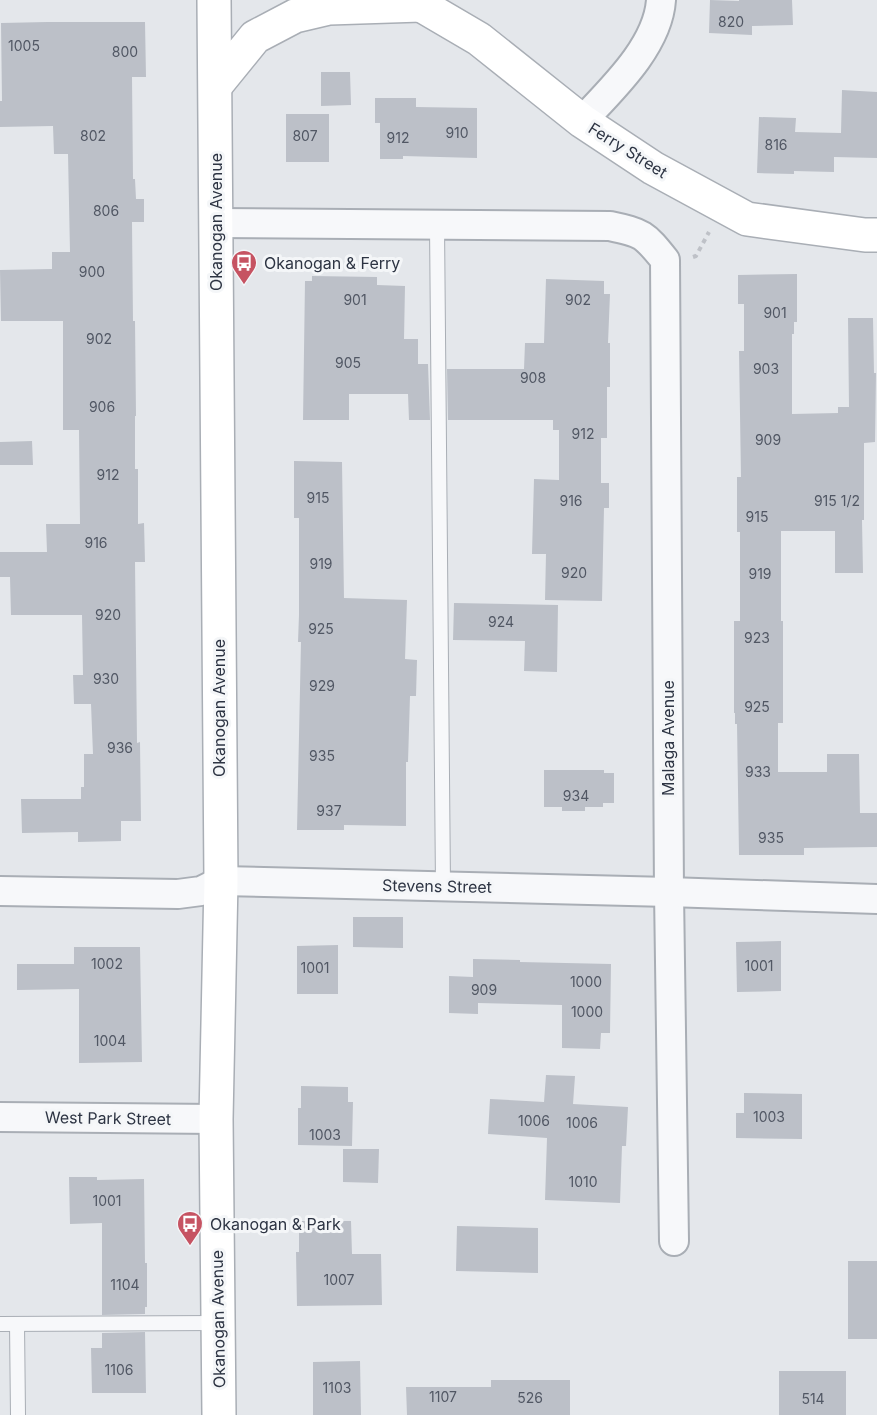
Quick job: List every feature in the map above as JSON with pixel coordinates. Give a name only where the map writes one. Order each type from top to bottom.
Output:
[{"type":"street","name":"Okanogan Avenue","points":[[214,0],[221,881],[216,1119],[219,1415]]},
{"type":"street","points":[[582,121],[623,76],[647,42],[660,12],[661,0]]},
{"type":"street","points":[[216,86],[255,37],[295,16],[328,8],[414,3]]},
{"type":"street","name":"Ferry Street","points":[[414,3],[479,39],[582,121],[652,168],[747,219],[877,235]]},
{"type":"street","points":[[216,223],[610,226],[635,231],[657,250]]},
{"type":"street","name":"Malaga Avenue","points":[[657,250],[674,1241]]},
{"type":"street","name":"Stevens Street","points":[[0,891],[178,894],[201,891],[221,881],[877,899]]},
{"type":"street","name":"West Park Street","points":[[0,1118],[216,1119]]},
{"type":"lane","points":[[437,225],[443,886]]},
{"type":"lane","points":[[0,1324],[218,1323]]},
{"type":"lane","points":[[17,1324],[18,1415]]},
{"type":"path","points":[[657,250],[696,256],[723,206]]},
{"type":"building","points":[[710,0],[792,0],[793,25],[752,26],[752,35],[709,33]]},
{"type":"building","points":[[145,22],[146,77],[132,77],[133,179],[135,179],[136,199],[144,199],[144,222],[132,222],[135,469],[138,469],[138,524],[144,523],[145,562],[135,562],[137,743],[140,742],[141,821],[121,821],[121,841],[78,842],[78,832],[22,833],[21,799],[81,799],[81,787],[84,787],[84,754],[93,754],[91,704],[74,704],[73,675],[83,675],[82,615],[11,615],[10,577],[0,577],[0,552],[47,552],[46,524],[80,524],[79,430],[63,430],[63,321],[1,321],[0,270],[52,269],[52,252],[70,252],[68,154],[54,154],[53,126],[0,127],[1,23]]},
{"type":"building","points":[[321,72],[350,72],[351,105],[321,106]]},
{"type":"building","points":[[842,90],[877,92],[877,158],[834,157],[834,172],[757,173],[759,117],[796,118],[795,132],[841,133]]},
{"type":"building","points":[[375,98],[416,98],[416,107],[477,108],[477,158],[403,156],[403,159],[380,159],[380,123],[375,123]]},
{"type":"building","points":[[286,114],[329,114],[329,162],[286,162]]},
{"type":"building","points":[[797,274],[797,322],[794,322],[794,334],[792,334],[792,414],[838,413],[838,407],[849,407],[848,318],[873,318],[874,373],[876,373],[875,442],[864,443],[863,573],[835,573],[835,531],[781,531],[783,723],[778,723],[778,772],[827,772],[827,754],[859,754],[860,813],[877,813],[877,847],[804,848],[804,855],[739,855],[737,724],[735,724],[734,713],[734,621],[740,621],[740,532],[737,532],[737,477],[741,477],[739,351],[744,351],[744,304],[738,304],[738,275]]},
{"type":"building","points":[[312,276],[377,277],[377,285],[405,286],[404,339],[418,339],[418,364],[428,364],[430,420],[409,420],[408,394],[349,394],[349,420],[303,420],[305,281],[312,281]]},
{"type":"building","points":[[546,279],[604,281],[604,294],[610,294],[608,343],[610,343],[610,387],[607,387],[607,438],[601,438],[601,483],[609,483],[609,508],[604,508],[602,601],[545,600],[546,554],[532,554],[534,479],[559,480],[559,430],[553,430],[553,420],[448,420],[447,369],[524,369],[525,343],[544,343]]},
{"type":"building","points":[[32,441],[33,465],[0,465],[0,442]]},
{"type":"building","points":[[294,461],[342,462],[344,598],[407,600],[405,659],[417,660],[416,696],[410,696],[408,762],[406,762],[406,826],[344,825],[344,830],[297,830],[301,642],[298,642],[299,518],[294,518]]},
{"type":"building","points":[[454,603],[558,605],[557,672],[524,671],[525,641],[453,640]]},
{"type":"building","points":[[544,770],[604,770],[604,773],[614,773],[614,803],[603,803],[603,807],[585,807],[585,811],[562,811],[562,807],[544,807]]},
{"type":"building","points":[[353,917],[403,917],[403,948],[353,947]]},
{"type":"building","points":[[781,941],[781,991],[737,992],[736,942]]},
{"type":"building","points":[[338,945],[338,994],[297,994],[297,946]]},
{"type":"building","points":[[74,947],[140,947],[142,1062],[79,1063],[79,989],[17,990],[17,964],[74,964]]},
{"type":"building","points":[[473,959],[611,964],[610,1033],[601,1033],[600,1049],[562,1048],[562,1005],[478,1003],[478,1014],[449,1013],[449,976],[473,977]]},
{"type":"building","points":[[546,1075],[575,1076],[573,1104],[628,1107],[626,1146],[622,1146],[620,1203],[545,1200],[547,1138],[488,1134],[490,1099],[544,1102]]},
{"type":"building","points":[[301,1086],[348,1087],[348,1102],[353,1102],[352,1146],[298,1145],[298,1108],[301,1108]]},
{"type":"building","points":[[744,1093],[802,1094],[802,1139],[736,1138],[736,1113],[744,1113]]},
{"type":"building","points":[[343,1149],[379,1149],[378,1183],[343,1182]]},
{"type":"building","points":[[69,1177],[97,1177],[97,1180],[144,1179],[145,1263],[147,1263],[145,1314],[102,1315],[102,1223],[70,1224]]},
{"type":"building","points":[[299,1221],[351,1221],[352,1254],[381,1254],[382,1305],[297,1306],[296,1252],[299,1252]]},
{"type":"building","points":[[457,1226],[538,1228],[538,1273],[456,1271]]},
{"type":"building","points":[[848,1261],[877,1261],[877,1339],[848,1339]]},
{"type":"building","points":[[145,1332],[146,1393],[92,1393],[91,1348],[102,1348],[102,1333]]},
{"type":"building","points":[[360,1361],[361,1415],[313,1415],[313,1362]]},
{"type":"building","points":[[779,1371],[846,1371],[846,1415],[779,1415]]},
{"type":"building","points":[[491,1380],[570,1380],[570,1415],[407,1415],[406,1387],[491,1387]]},
{"type":"place","name":"Okanogan & Ferry","points":[[244,286]]},
{"type":"place","name":"Okanogan & Park","points":[[190,1247]]}]
